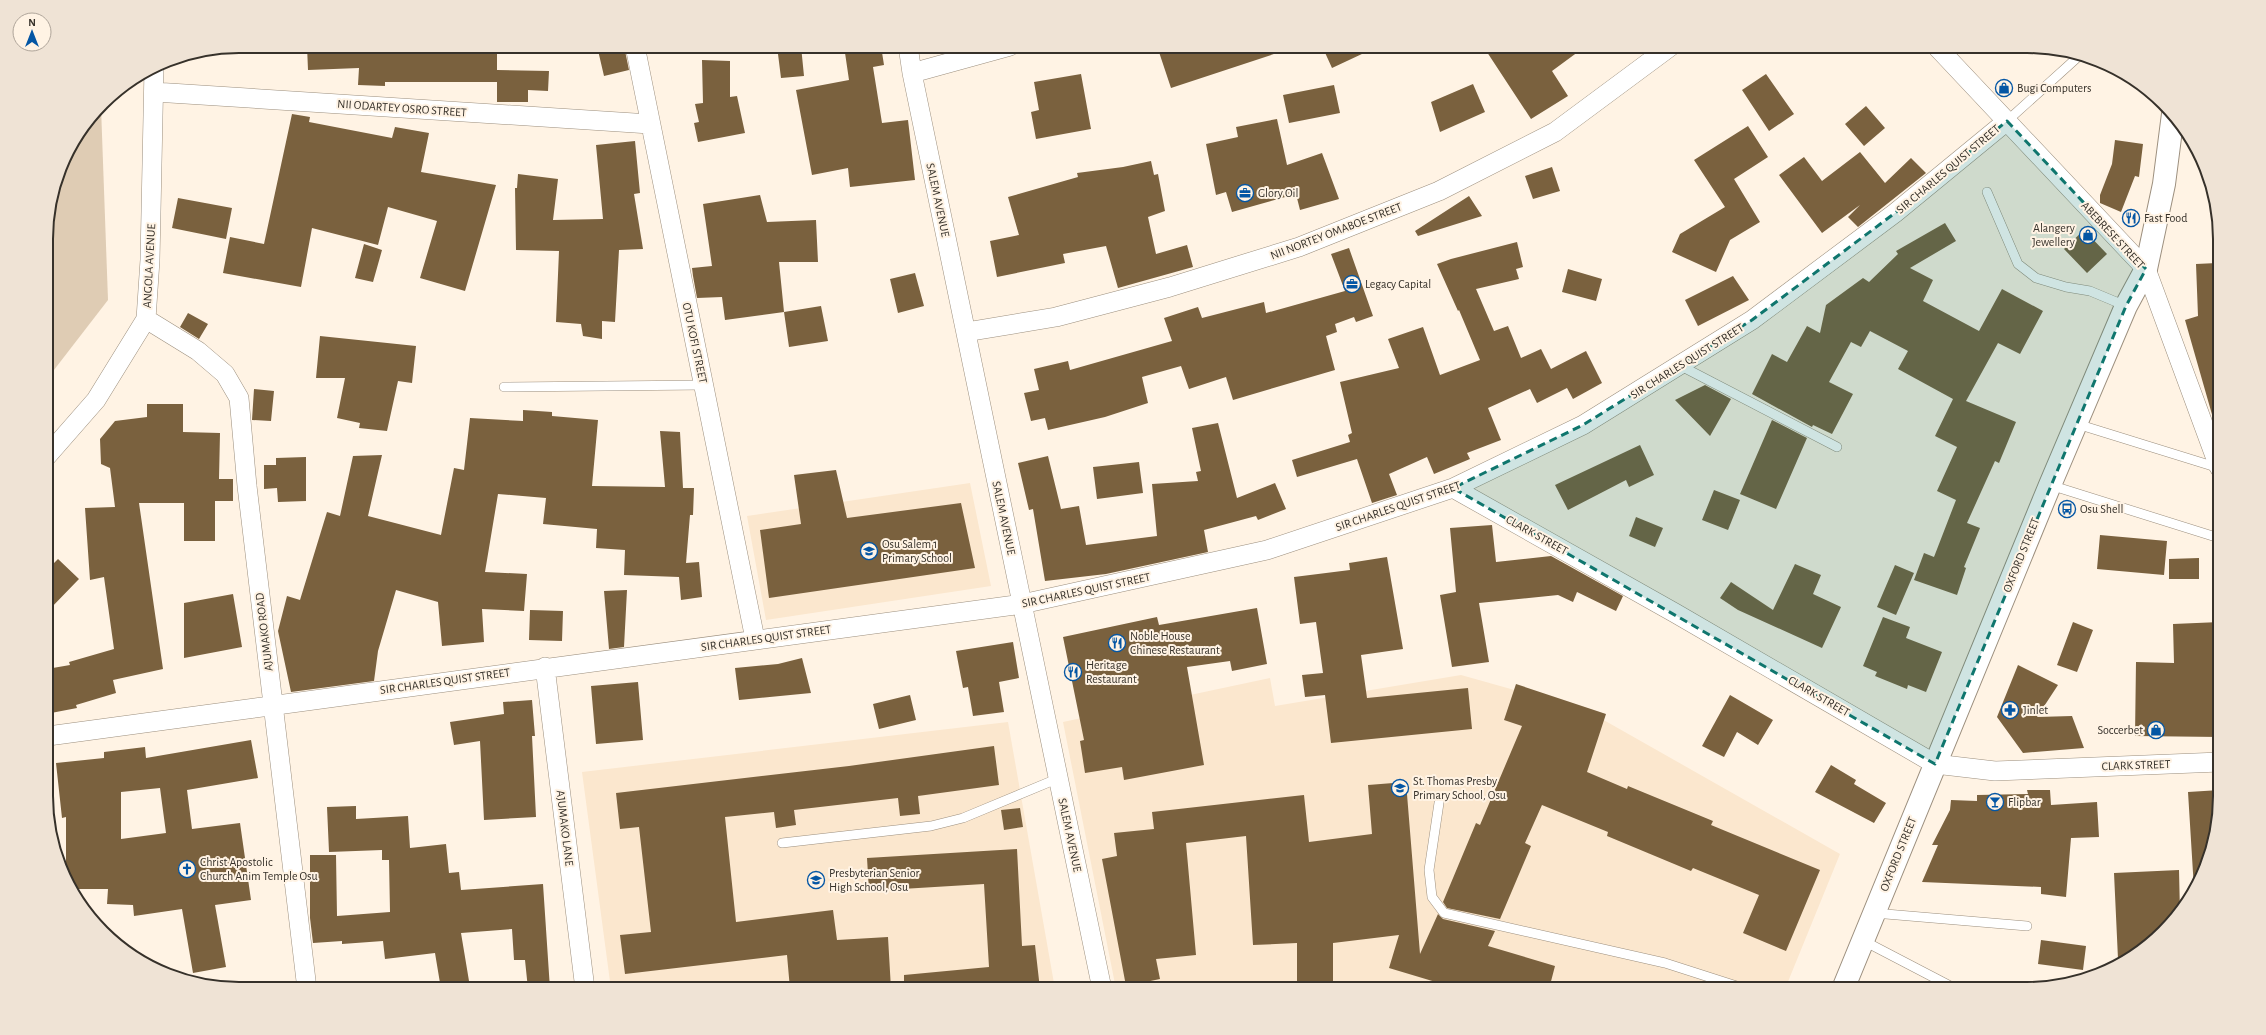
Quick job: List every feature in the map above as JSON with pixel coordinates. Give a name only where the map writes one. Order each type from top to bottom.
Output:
[{"type":"main road","name":"OXFORD STREET","points":[[1846,982],[2050,485],[2126,306],[2146,269],[2164,184],[2172,122]]},
{"type":"street","name":"OTU KOFI STREET","points":[[637,53],[650,124],[755,639]]},
{"type":"street","name":"SALEM AVENUE","points":[[909,53],[1101,982]]},
{"type":"street","points":[[912,73],[985,53]]},
{"type":"street","name":"NII NORTEY OMABOE STREET","points":[[966,332],[1056,317],[1170,287],[1299,247],[1439,191],[1555,132],[1662,53]]},
{"type":"street","name":"ABEBRESE STREET","points":[[1943,53],[2146,269],[2213,452]]},
{"type":"street","name":"ANGOLA AVENUE","points":[[53,449],[96,400],[146,319],[150,260],[154,74]]},
{"type":"street","name":"NII ODARTEY OSRO STREET","points":[[154,92],[650,124]]},
{"type":"street","name":"SIR CHARLES QUIST STREET","points":[[53,735],[545,667],[1022,604],[1267,550],[1454,488],[1583,425],[1764,311],[1895,213],[2007,121]]},
{"type":"street","name":"AJUMAKO ROAD","points":[[146,319],[198,351],[225,374],[239,398],[247,486],[306,982]]},
{"type":"street","name":"CLARK STREET","points":[[1454,488],[1675,613],[1935,764],[1995,771],[2213,762]]},
{"type":"street","name":"AJUMAKO LANE","points":[[545,667],[584,982]]},
{"type":"lane","points":[[2007,121],[2075,59]]},
{"type":"lane","points":[[1987,192],[2018,264],[2024,269],[2036,278],[2066,287],[2090,291],[2126,306]]},
{"type":"lane","points":[[1679,365],[1837,447]]},
{"type":"lane","points":[[504,387],[703,385]]},
{"type":"lane","points":[[2077,424],[2213,466]]},
{"type":"lane","points":[[2050,485],[2213,536]]},
{"type":"lane","points":[[782,843],[932,826],[963,818],[1059,778]]},
{"type":"lane","points":[[1439,803],[1429,870],[1432,896],[1444,913],[1665,963],[1724,982]]},
{"type":"lane","points":[[1874,913],[2027,926]]},
{"type":"lane","points":[[1862,940],[1943,982]]},
{"type":"highlighted area","points":[[2007,121],[2146,269],[2126,306],[1935,764],[1453,488],[1583,425],[1752,320],[1895,213]]},
{"type":"shaded area","points":[[101,113],[108,300],[53,371],[53,227],[59,191],[72,157],[84,136]]},
{"type":"shaded area","name":"Osu Salem 1 Primary School","points":[[970,483],[991,586],[766,620],[747,516]]},
{"type":"shaded area","name":"St. Thomas Presby Primary School, Osu","points":[[1461,675],[1586,710],[1840,854],[1788,982],[1115,982],[1063,722],[1270,678],[1275,706]]},
{"type":"shaded area","name":"Presbyterian Senior High School, Osu","points":[[1008,722],[1054,982],[610,982],[582,772]]},
{"type":"building","points":[[307,53],[497,53],[497,70],[549,71],[548,91],[528,90],[528,102],[497,102],[497,82],[385,82],[385,86],[358,85],[359,68],[308,70]]},
{"type":"building","points":[[599,53],[625,53],[629,70],[604,76]]},
{"type":"building","points":[[778,53],[802,53],[804,76],[781,78]]},
{"type":"building","points":[[845,53],[882,53],[884,65],[873,67],[882,123],[908,120],[915,180],[850,187],[848,168],[812,175],[796,90],[849,80]]},
{"type":"building","points":[[1159,53],[1277,53],[1171,88]]},
{"type":"building","points":[[1325,53],[1364,53],[1332,68]]},
{"type":"building","points":[[1488,53],[1576,53],[1552,71],[1568,96],[1531,119]]},
{"type":"building","points":[[702,60],[730,61],[730,97],[737,96],[745,133],[698,142],[694,123],[699,122],[695,104],[703,103]]},
{"type":"building","points":[[1081,74],[1091,129],[1036,139],[1031,112],[1039,110],[1034,82]]},
{"type":"building","points":[[1766,74],[1794,114],[1769,131],[1742,90]]},
{"type":"building","points":[[1473,84],[1485,112],[1440,132],[1431,102]]},
{"type":"building","points":[[1334,85],[1340,113],[1289,123],[1283,95]]},
{"type":"building","points":[[1866,106],[1885,128],[1864,146],[1845,124]]},
{"type":"building","points":[[292,114],[310,117],[309,122],[392,138],[395,127],[429,133],[421,172],[496,185],[465,291],[420,278],[437,221],[388,207],[378,245],[312,228],[301,287],[223,273],[230,237],[264,244]]},
{"type":"building","points":[[1277,119],[1287,165],[1322,153],[1339,199],[1300,210],[1296,194],[1232,212],[1226,192],[1216,195],[1206,144],[1238,137],[1236,127]]},
{"type":"building","points":[[1748,126],[1768,157],[1734,179],[1760,222],[1730,240],[1716,272],[1672,252],[1680,234],[1725,207],[1694,160]]},
{"type":"building","points":[[2115,140],[2143,144],[2139,177],[2135,176],[2121,212],[2100,203],[2100,195],[2112,164]]},
{"type":"building","points":[[635,141],[640,193],[634,194],[643,249],[619,250],[615,322],[602,321],[602,339],[583,336],[581,324],[556,322],[559,251],[516,250],[515,188],[517,188],[518,174],[558,179],[553,220],[603,219],[596,145]]},
{"type":"building","points":[[1860,152],[1885,183],[1911,158],[1926,173],[1858,227],[1848,217],[1860,205],[1822,233],[1779,175],[1804,157],[1822,181]]},
{"type":"building","points":[[1151,161],[1154,175],[1158,174],[1165,211],[1148,217],[1156,254],[1187,245],[1193,267],[1118,288],[1106,246],[1063,254],[1065,263],[997,277],[990,241],[1019,235],[1008,197],[1078,177],[1077,173],[1123,167]]},
{"type":"building","points":[[1552,167],[1560,191],[1533,199],[1525,176]]},
{"type":"building","points":[[760,195],[767,222],[816,220],[818,262],[779,262],[784,312],[725,320],[722,297],[697,298],[692,268],[712,266],[703,204]]},
{"type":"building","points":[[1469,196],[1482,216],[1418,236],[1415,231]]},
{"type":"building","points":[[178,198],[232,208],[226,239],[172,228]]},
{"type":"building","points":[[1945,223],[1956,241],[1910,268],[1933,280],[1923,301],[1979,331],[2002,289],[2043,311],[2020,354],[1998,343],[1966,401],[2016,422],[1999,463],[1995,461],[1967,523],[1980,528],[1964,567],[1966,568],[1957,595],[1914,580],[1924,553],[1934,557],[1956,500],[1937,491],[1957,447],[1935,436],[1953,399],[1898,369],[1908,351],[1870,331],[1861,347],[1851,342],[1829,382],[1853,394],[1832,434],[1813,425],[1812,427],[1752,394],[1772,354],[1787,362],[1807,326],[1820,333],[1826,305],[1863,278],[1869,282],[1898,254],[1896,251]]},
{"type":"building","points":[[2084,230],[2107,254],[2087,273],[2064,249]]},
{"type":"building","points":[[1517,242],[1523,267],[1516,269],[1519,279],[1476,289],[1494,331],[1508,326],[1521,358],[1541,349],[1551,369],[1586,351],[1602,383],[1573,399],[1567,388],[1537,403],[1530,389],[1488,408],[1501,440],[1467,453],[1470,459],[1434,474],[1427,457],[1389,474],[1397,495],[1372,503],[1357,459],[1297,477],[1292,460],[1350,442],[1348,435],[1352,433],[1340,382],[1399,368],[1388,339],[1423,327],[1440,375],[1480,360],[1459,310],[1458,311],[1437,264]]},
{"type":"building","points":[[364,244],[382,250],[373,282],[355,278]]},
{"type":"building","points":[[1349,248],[1373,316],[1356,322],[1354,317],[1335,324],[1337,332],[1326,336],[1335,370],[1233,400],[1226,377],[1189,389],[1181,366],[1142,377],[1148,403],[1105,417],[1048,430],[1045,418],[1031,421],[1024,393],[1039,390],[1034,369],[1068,361],[1070,370],[1172,341],[1164,318],[1198,307],[1202,318],[1264,302],[1266,313],[1345,291],[1331,254]]},
{"type":"building","points":[[2213,263],[2213,418],[2185,320],[2198,316],[2196,264]]},
{"type":"building","points":[[1568,269],[1602,279],[1596,301],[1562,292]]},
{"type":"building","points":[[915,273],[924,306],[898,313],[890,279]]},
{"type":"building","points":[[1733,276],[1749,300],[1698,326],[1685,300]]},
{"type":"building","points":[[821,306],[828,341],[789,347],[784,312]]},
{"type":"building","points":[[188,313],[208,324],[199,339],[180,327]]},
{"type":"building","points":[[320,336],[416,346],[412,383],[398,381],[387,431],[359,428],[360,423],[337,418],[345,378],[316,378]]},
{"type":"building","points":[[1705,385],[1731,399],[1710,436],[1675,400]]},
{"type":"building","points":[[254,389],[274,391],[271,421],[252,420]]},
{"type":"building","points":[[147,404],[183,404],[183,432],[220,433],[219,479],[233,479],[233,501],[215,501],[215,541],[184,541],[184,503],[139,503],[163,669],[113,680],[116,693],[76,705],[77,708],[53,713],[53,668],[70,665],[69,662],[114,649],[104,577],[90,580],[85,508],[115,507],[110,468],[101,464],[100,439],[115,421],[147,417]]},
{"type":"building","points":[[523,410],[552,412],[552,416],[598,420],[592,486],[665,487],[660,431],[680,432],[683,488],[694,488],[693,515],[690,515],[686,563],[699,562],[702,597],[681,600],[679,577],[624,575],[625,550],[596,548],[597,529],[543,524],[546,498],[498,494],[485,572],[527,574],[524,611],[482,609],[484,642],[442,646],[438,602],[396,590],[378,651],[374,681],[291,692],[278,631],[287,596],[300,600],[327,512],[340,516],[353,456],[382,455],[368,516],[441,535],[454,468],[464,470],[470,418],[523,421]]},
{"type":"building","points":[[1772,420],[1807,438],[1776,509],[1740,494]]},
{"type":"building","points":[[1218,423],[1237,498],[1275,483],[1286,509],[1258,520],[1256,516],[1204,530],[1208,552],[1106,574],[1045,581],[1033,509],[1029,510],[1018,463],[1048,456],[1061,509],[1079,506],[1086,545],[1157,536],[1152,484],[1198,481],[1196,472],[1201,471],[1192,428]]},
{"type":"building","points":[[1640,445],[1654,475],[1629,487],[1626,480],[1568,510],[1555,485]]},
{"type":"building","points":[[306,457],[306,501],[278,502],[277,488],[264,489],[264,465],[276,465],[276,458]]},
{"type":"building","points":[[1139,462],[1143,493],[1097,499],[1093,467]]},
{"type":"building","name":"Osu Salem 1 Primary School","points":[[836,470],[847,518],[961,503],[975,568],[769,598],[760,530],[801,524],[794,475]]},
{"type":"building","points":[[1714,490],[1740,500],[1728,530],[1702,520]]},
{"type":"building","points":[[1636,517],[1663,528],[1655,547],[1629,536]]},
{"type":"building","points":[[1492,525],[1496,562],[1551,556],[1623,596],[1616,611],[1577,592],[1573,602],[1558,595],[1479,603],[1489,662],[1452,667],[1440,595],[1456,592],[1450,528]]},
{"type":"building","points":[[2100,535],[2167,541],[2164,575],[2097,569]]},
{"type":"building","points":[[1387,557],[1403,649],[1361,655],[1367,698],[1468,688],[1472,729],[1331,743],[1325,695],[1305,697],[1302,675],[1323,673],[1316,622],[1300,624],[1294,577],[1350,570],[1349,563]]},
{"type":"building","points":[[2199,558],[2199,579],[2169,579],[2169,559]]},
{"type":"building","points":[[58,559],[79,579],[53,606],[53,564]]},
{"type":"building","points":[[1795,564],[1821,575],[1813,594],[1841,607],[1822,648],[1738,610],[1720,598],[1731,582],[1773,610]]},
{"type":"building","points":[[1895,565],[1914,573],[1896,615],[1877,607]]},
{"type":"building","points":[[627,590],[624,647],[609,649],[604,591]]},
{"type":"building","points":[[233,594],[242,647],[184,658],[184,603]]},
{"type":"building","points":[[1257,608],[1267,664],[1232,671],[1230,661],[1187,667],[1204,765],[1124,780],[1122,767],[1085,773],[1080,741],[1084,740],[1063,637],[1157,617],[1159,625]]},
{"type":"building","points":[[530,610],[563,611],[562,641],[529,640]]},
{"type":"building","points":[[1883,617],[1910,627],[1906,638],[1942,652],[1926,692],[1908,685],[1907,689],[1875,676],[1877,672],[1863,666]]},
{"type":"building","points":[[2073,622],[2093,630],[2077,672],[2057,665]]},
{"type":"building","points":[[2213,622],[2213,737],[2135,736],[2136,662],[2174,663],[2173,624]]},
{"type":"building","points":[[1013,642],[1019,678],[999,682],[1004,712],[973,716],[968,687],[963,688],[956,651]]},
{"type":"building","points":[[802,658],[811,693],[739,700],[735,668],[778,664]]},
{"type":"building","points":[[2018,665],[2058,685],[2037,717],[2072,716],[2084,748],[2023,753],[1997,717]]},
{"type":"building","points":[[638,682],[643,740],[596,744],[591,686]]},
{"type":"building","points":[[1516,684],[1606,714],[1587,772],[1627,789],[1628,786],[1713,821],[1711,825],[1820,870],[1786,951],[1743,933],[1759,895],[1693,868],[1691,871],[1607,836],[1608,832],[1542,805],[1525,843],[1531,846],[1500,919],[1447,908],[1443,902],[1476,823],[1480,825],[1522,726],[1504,720]]},
{"type":"building","points":[[910,695],[916,720],[879,729],[873,704]]},
{"type":"building","points":[[1730,695],[1773,720],[1758,745],[1737,732],[1724,757],[1702,746]]},
{"type":"building","points":[[532,700],[535,736],[532,736],[536,817],[484,820],[480,741],[454,745],[450,722],[504,714],[503,702]]},
{"type":"building","points":[[251,740],[258,778],[187,790],[192,829],[240,823],[251,900],[215,905],[226,967],[193,973],[182,909],[134,916],[133,905],[107,904],[108,889],[78,889],[67,867],[66,817],[62,818],[56,763],[104,758],[104,752],[145,747],[146,758]],"holes":[[[160,788],[166,833],[121,839],[121,792]]]},
{"type":"building","points":[[994,746],[999,785],[918,796],[920,814],[900,816],[898,798],[794,810],[796,825],[776,828],[774,812],[725,817],[736,922],[833,910],[837,940],[888,937],[891,982],[789,982],[787,955],[625,974],[620,935],[651,932],[639,827],[620,829],[616,793],[849,766]]},
{"type":"building","points":[[1831,765],[1856,780],[1854,784],[1886,803],[1874,823],[1815,792]]},
{"type":"building","points":[[1406,782],[1420,954],[1438,914],[1443,919],[1495,931],[1488,946],[1555,966],[1551,982],[1436,982],[1389,968],[1399,935],[1333,943],[1333,982],[1297,982],[1297,943],[1253,945],[1246,836],[1186,843],[1196,955],[1156,959],[1160,979],[1145,982],[1125,982],[1102,859],[1117,856],[1114,833],[1154,829],[1152,812],[1304,795],[1309,842],[1372,834],[1368,785]]},
{"type":"building","points":[[2027,790],[2050,790],[2051,805],[2097,802],[2099,837],[2071,838],[2066,897],[2041,894],[2041,887],[1922,882],[1938,845],[1932,845],[1950,810],[1951,800],[1977,801],[1977,795],[2028,794]]},
{"type":"building","points":[[2213,790],[2213,808],[2207,844],[2193,879],[2188,792]]},
{"type":"building","points":[[356,806],[356,819],[408,816],[410,848],[446,844],[449,873],[459,872],[461,890],[543,884],[550,982],[527,982],[525,960],[514,960],[512,929],[461,933],[469,982],[440,982],[435,953],[385,959],[383,941],[342,944],[342,941],[313,943],[310,918],[310,855],[336,855],[337,916],[390,912],[389,860],[382,860],[382,850],[329,852],[327,807]]},
{"type":"building","points":[[1020,808],[1023,827],[1004,830],[1001,810]]},
{"type":"building","points":[[1017,849],[1022,946],[1035,945],[1039,982],[904,982],[904,975],[989,967],[984,884],[869,891],[867,858]]},
{"type":"building","points":[[2179,870],[2180,902],[2159,928],[2140,944],[2118,958],[2114,873]]},
{"type":"building","points":[[2041,940],[2086,946],[2083,970],[2038,964]]},
{"type":"place","name":"Bugi Computers","points":[[2004,88]]},
{"type":"place","name":"Glory Oil","points":[[1245,193]]},
{"type":"place","name":"Fast Food","points":[[2131,218]]},
{"type":"place","name":"Alangery Jewellery","points":[[2088,235]]},
{"type":"place","name":"Legacy Capital","points":[[1352,284]]},
{"type":"place","name":"Osu Shell","points":[[2067,509]]},
{"type":"place","name":"Osu Salem 1 Primary School","points":[[869,551]]},
{"type":"place","name":"Noble House Chinese Restaurant","points":[[1117,643]]},
{"type":"place","name":"Heritage Restaurant","points":[[1073,672]]},
{"type":"place","name":"Jinlet","points":[[2010,710]]},
{"type":"place","name":"Soccerbet","points":[[2156,730]]},
{"type":"place","name":"St. Thomas Presby Primary School, Osu","points":[[1400,788]]},
{"type":"place","name":"Flipbar","points":[[1995,802]]},
{"type":"place","name":"Christ Apostolic Church Anim Temple Osu","points":[[187,869]]},
{"type":"place","name":"Presbyterian Senior High School, Osu","points":[[816,880]]}]
